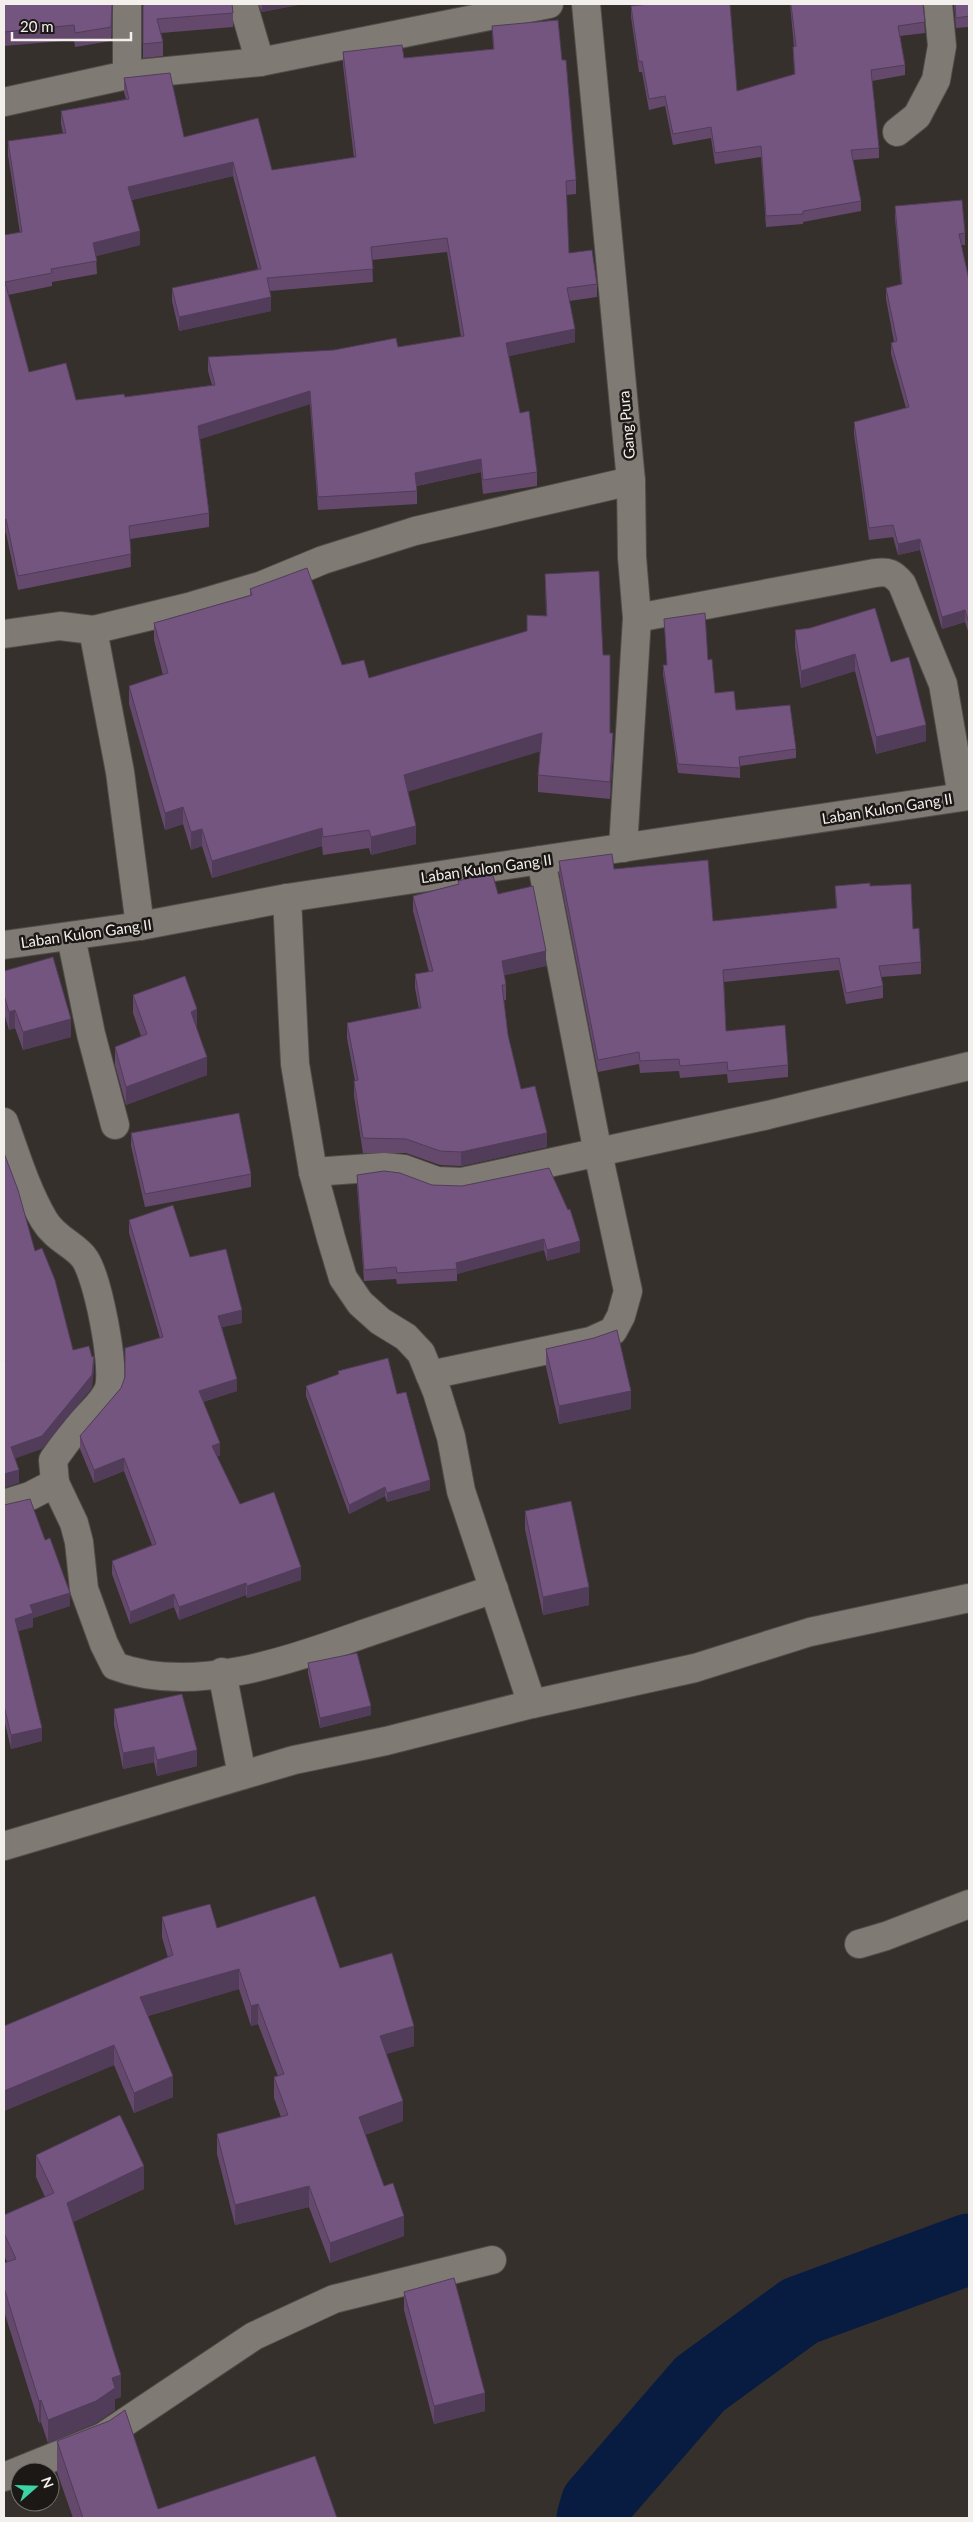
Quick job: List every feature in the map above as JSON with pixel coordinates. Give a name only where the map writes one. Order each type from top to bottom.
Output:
[{"type":"street","points":[[127,4],[127,75]]},
{"type":"street","points":[[243,4],[260,62]]},
{"type":"street","points":[[4,102],[127,75],[260,62],[550,4]]},
{"type":"street","name":"Gang Pura","points":[[586,4],[631,481],[632,557],[637,618],[623,848]]},
{"type":"street","points":[[897,132],[918,116],[936,80],[942,46],[938,4]]},
{"type":"street","points":[[4,634],[60,626],[92,630],[192,606],[251,588],[323,560],[414,531],[631,481]]},
{"type":"street","points":[[637,618],[887,571],[895,575],[902,584],[943,684],[966,796]]},
{"type":"street","points":[[92,630],[120,772],[140,926]]},
{"type":"street","name":"Laban Kulon Gang II","points":[[4,945],[140,926],[287,898],[966,796]]},
{"type":"street","points":[[430,1375],[591,1341],[613,1331],[622,1316],[628,1291],[598,1153],[542,860]]},
{"type":"street","points":[[287,898],[295,1064],[313,1172],[343,1278],[360,1303],[380,1321],[406,1338],[421,1353],[451,1437],[461,1492],[532,1704]]},
{"type":"street","points":[[71,937],[91,1034],[115,1125]]},
{"type":"street","points":[[313,1172],[384,1167],[404,1168],[437,1181],[462,1182],[598,1153],[969,1066]]},
{"type":"street","points":[[4,1122],[30,1195],[45,1221],[54,1234],[84,1256],[92,1272],[111,1369],[108,1388],[99,1405],[86,1418],[53,1460],[55,1483],[74,1523],[79,1542],[84,1589],[104,1644],[115,1666],[138,1675],[188,1677],[246,1670],[300,1656],[494,1589]]},
{"type":"street","points":[[4,1504],[30,1496],[55,1483]]},
{"type":"street","points":[[4,1846],[294,1760],[386,1741],[532,1704],[695,1668],[810,1632],[969,1598]]},
{"type":"street","points":[[222,1672],[242,1775]]},
{"type":"street","points":[[859,1944],[886,1936],[969,1904]]},
{"type":"street","points":[[4,2477],[103,2437],[254,2336],[334,2299],[492,2260]]},
{"type":"building","points":[[4,4],[112,4],[111,27],[75,33],[74,25],[4,32]]},
{"type":"building","points":[[143,4],[232,4],[233,13],[157,19],[163,42],[143,44]]},
{"type":"building","points":[[650,4],[730,4],[737,91],[795,74],[793,47],[796,46],[791,4],[923,4],[925,22],[898,26],[905,65],[871,70],[879,148],[851,150],[861,201],[803,211],[803,214],[766,216],[761,146],[715,153],[711,127],[673,134],[665,96],[649,99],[642,61],[639,62],[631,6]]},
{"type":"building","points":[[955,4],[969,4],[969,16],[956,18]]},
{"type":"building","points":[[558,20],[562,60],[566,60],[576,180],[566,181],[569,253],[592,250],[597,284],[567,288],[575,329],[506,343],[520,413],[529,411],[537,472],[483,480],[481,459],[415,473],[417,491],[318,497],[310,391],[198,426],[209,513],[129,526],[131,554],[18,576],[6,519],[4,520],[4,235],[22,232],[8,141],[66,133],[61,111],[129,99],[124,78],[170,73],[184,137],[258,118],[272,170],[356,157],[343,52],[402,45],[404,58],[494,49],[492,26]],"holes":[[[233,162],[261,269],[172,288],[179,317],[271,297],[267,278],[373,269],[371,247],[447,238],[464,336],[398,347],[396,338],[334,350],[208,357],[215,385],[125,397],[124,394],[76,400],[66,363],[29,372],[5,282],[52,273],[51,269],[97,261],[93,243],[140,231],[128,187]]]},
{"type":"building","points":[[962,200],[965,233],[959,234],[969,280],[969,623],[965,610],[942,617],[920,539],[898,544],[893,525],[869,528],[854,422],[909,407],[891,343],[897,341],[886,288],[902,284],[895,206]]},
{"type":"building","points":[[307,568],[342,665],[364,660],[369,678],[527,631],[527,615],[547,616],[545,574],[599,571],[603,655],[610,655],[610,733],[613,733],[610,782],[538,775],[542,733],[404,775],[416,826],[371,837],[369,830],[323,837],[322,828],[212,861],[202,829],[191,832],[183,807],[165,813],[129,686],[168,673],[154,623],[252,595],[250,589]]},
{"type":"building","points":[[875,608],[891,662],[909,657],[926,725],[876,737],[855,654],[801,671],[795,630],[810,628]]},
{"type":"building","points":[[705,613],[708,660],[712,659],[715,693],[734,691],[736,710],[790,705],[796,749],[739,757],[740,768],[678,764],[663,665],[667,665],[664,619]]},
{"type":"building","points":[[612,854],[614,869],[708,860],[713,921],[837,908],[835,886],[870,883],[870,886],[911,884],[913,929],[919,928],[921,962],[879,966],[883,986],[846,993],[839,958],[723,970],[726,1031],[785,1025],[788,1065],[728,1071],[727,1062],[680,1066],[679,1059],[640,1061],[639,1052],[598,1060],[559,861]]},
{"type":"building","points":[[492,872],[498,894],[533,886],[546,951],[502,961],[506,985],[502,985],[508,1035],[521,1089],[535,1086],[547,1133],[461,1152],[440,1151],[406,1139],[363,1138],[354,1081],[358,1080],[347,1023],[421,1008],[415,974],[433,971],[413,896],[459,884],[458,881]]},
{"type":"building","points":[[53,957],[71,1019],[23,1032],[15,1010],[9,1012],[4,995],[4,971]]},
{"type":"building","points":[[185,976],[197,1009],[191,1012],[207,1057],[126,1087],[115,1047],[147,1034],[133,995]]},
{"type":"building","points":[[239,1113],[251,1174],[145,1194],[131,1133]]},
{"type":"building","points":[[4,1153],[18,1190],[35,1251],[42,1248],[55,1280],[73,1350],[89,1346],[92,1357],[94,1356],[92,1375],[42,1436],[11,1447],[19,1470],[4,1474],[5,1361]]},
{"type":"building","points":[[549,1168],[568,1210],[570,1209],[580,1241],[547,1250],[544,1239],[456,1263],[457,1269],[397,1273],[396,1267],[364,1270],[357,1175],[384,1171],[400,1173],[432,1185],[462,1186]]},
{"type":"building","points":[[173,1205],[190,1257],[226,1249],[242,1310],[218,1316],[237,1379],[199,1391],[220,1443],[212,1446],[240,1504],[274,1492],[301,1567],[247,1586],[246,1583],[179,1607],[174,1594],[130,1612],[112,1561],[156,1544],[124,1458],[94,1470],[80,1436],[121,1388],[125,1377],[125,1348],[163,1337],[129,1220]]},
{"type":"building","points":[[617,1330],[631,1391],[559,1406],[546,1349],[594,1338]]},
{"type":"building","points":[[388,1358],[397,1394],[406,1392],[430,1480],[387,1493],[385,1487],[349,1505],[306,1386],[339,1374],[338,1371]]},
{"type":"building","points":[[30,1499],[45,1540],[50,1538],[70,1593],[30,1605],[33,1613],[15,1619],[42,1728],[11,1735],[4,1706],[4,1505]]},
{"type":"building","points":[[571,1501],[589,1587],[543,1597],[525,1511]]},
{"type":"building","points":[[357,1653],[371,1706],[320,1718],[308,1663]]},
{"type":"building","points":[[182,1694],[197,1750],[157,1760],[154,1747],[123,1753],[114,1709]]},
{"type":"building","points":[[315,1896],[340,1968],[392,1953],[414,2026],[380,2036],[403,2101],[359,2117],[384,2186],[393,2183],[404,2216],[330,2243],[309,2186],[235,2205],[217,2134],[288,2115],[274,2077],[284,2074],[258,2004],[251,2006],[239,1969],[140,1997],[173,2076],[134,2093],[114,2045],[4,2091],[4,2026],[173,1955],[162,1917],[210,1904],[217,1928]]},
{"type":"building","points":[[120,2115],[144,2166],[67,2203],[121,2375],[112,2378],[115,2388],[96,2401],[48,2420],[41,2400],[39,2401],[4,2288],[4,2263],[16,2259],[4,2233],[4,2215],[54,2193],[36,2155]]},
{"type":"building","points":[[454,2278],[485,2393],[434,2406],[404,2292]]},
{"type":"building","points":[[125,2410],[158,2509],[315,2456],[337,2518],[83,2518],[57,2441],[109,2421]]},
{"type":"waterway","points":[[592,2518],[596,2504],[700,2384],[800,2311],[969,2249]]}]
